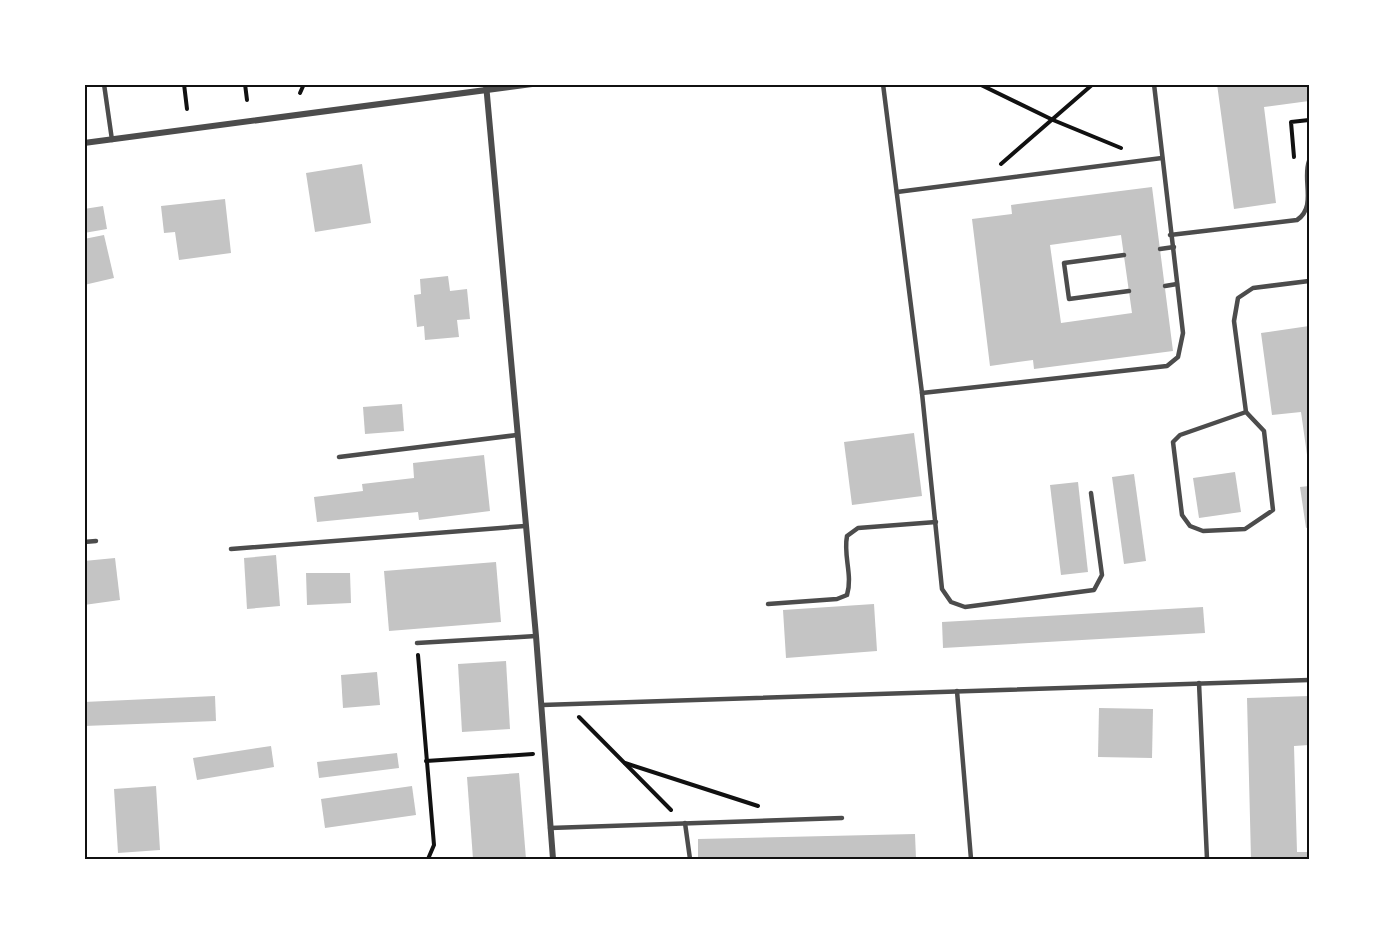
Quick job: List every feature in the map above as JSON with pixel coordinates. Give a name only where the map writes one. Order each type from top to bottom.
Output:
[{"type":"street","points":[[84,143],[487,88],[532,84]]},
{"type":"street","points":[[487,88],[542,705],[553,859]]},
{"type":"lane","points":[[104,84],[112,140]]},
{"type":"lane","points":[[883,84],[922,393],[942,589],[951,602],[965,607],[1094,590],[1102,574],[1090,493]]},
{"type":"lane","points":[[922,393],[1167,366],[1179,357],[1183,333],[1154,84]]},
{"type":"lane","points":[[897,192],[1162,158]]},
{"type":"lane","points":[[1170,235],[1297,220],[1304,215],[1308,205],[1306,174],[1309,161]]},
{"type":"lane","points":[[1160,249],[1174,248]]},
{"type":"lane","points":[[1124,255],[1064,263],[1069,299],[1129,291]]},
{"type":"lane","points":[[1246,412],[1180,435],[1173,442],[1182,515],[1190,526],[1203,531],[1245,528],[1273,510],[1264,431],[1246,412],[1234,321],[1238,298],[1253,288],[1309,281]]},
{"type":"lane","points":[[1165,286],[1177,284]]},
{"type":"lane","points":[[339,457],[517,435]]},
{"type":"lane","points":[[768,604],[837,599],[847,595],[850,583],[845,546],[847,536],[858,528],[936,522]]},
{"type":"lane","points":[[231,549],[525,526]]},
{"type":"lane","points":[[84,542],[96,542]]},
{"type":"lane","points":[[417,643],[536,636]]},
{"type":"lane","points":[[542,705],[1309,680]]},
{"type":"lane","points":[[1199,683],[1208,859]]},
{"type":"lane","points":[[957,691],[970,859]]},
{"type":"lane","points":[[550,828],[842,818]]},
{"type":"lane","points":[[685,823],[690,859]]},
{"type":"path","points":[[184,84],[187,109]]},
{"type":"path","points":[[244,84],[247,100]]},
{"type":"path","points":[[300,93],[304,84]]},
{"type":"path","points":[[979,84],[1053,120],[1149,160]]},
{"type":"path","points":[[980,182],[1093,84]]},
{"type":"path","points":[[417,643],[434,845],[428,859]]},
{"type":"path","points":[[566,704],[685,823]]},
{"type":"path","points":[[426,761],[545,753]]},
{"type":"path","points":[[625,763],[767,809]]},
{"type":"building","points":[[1217,84],[1309,84],[1309,101],[1264,107],[1276,203],[1234,209]]},
{"type":"building","points":[[362,164],[371,223],[315,232],[306,173]]},
{"type":"building","points":[[1152,187],[1173,351],[1034,369],[1033,360],[990,366],[972,219],[1012,214],[1011,205]],"holes":[[[1121,235],[1132,313],[1061,323],[1050,245]]]},
{"type":"building","points":[[225,199],[231,253],[179,260],[175,232],[164,233],[161,206]]},
{"type":"building","points":[[103,206],[107,229],[84,233],[84,209]]},
{"type":"building","points":[[104,235],[114,278],[84,285],[84,239]]},
{"type":"building","points":[[448,276],[450,291],[467,289],[470,319],[457,320],[459,337],[425,340],[424,326],[417,327],[414,295],[421,294],[420,279]]},
{"type":"building","points":[[1309,326],[1308,462],[1301,412],[1272,415],[1261,333]]},
{"type":"building","points":[[402,404],[404,431],[365,434],[363,407]]},
{"type":"building","points":[[914,433],[922,496],[852,505],[844,442]]},
{"type":"building","points":[[484,455],[490,511],[419,520],[418,512],[317,522],[314,497],[363,491],[362,484],[414,478],[413,463]]},
{"type":"building","points":[[1235,472],[1241,512],[1199,518],[1193,478]]},
{"type":"building","points":[[1134,474],[1146,561],[1124,564],[1112,477]]},
{"type":"building","points":[[1078,482],[1088,572],[1061,575],[1050,485]]},
{"type":"building","points":[[1309,486],[1309,527],[1306,528],[1300,487]]},
{"type":"building","points":[[276,555],[280,606],[247,609],[244,558]]},
{"type":"building","points":[[115,558],[120,600],[84,605],[84,561]]},
{"type":"building","points":[[496,562],[501,622],[389,631],[384,571]]},
{"type":"building","points":[[306,573],[350,573],[351,603],[307,605]]},
{"type":"building","points":[[874,604],[877,651],[786,658],[783,610]]},
{"type":"building","points":[[1203,607],[1205,633],[943,648],[942,622]]},
{"type":"building","points":[[506,661],[510,729],[462,732],[458,664]]},
{"type":"building","points":[[377,672],[380,705],[343,708],[341,675]]},
{"type":"building","points":[[215,696],[216,721],[84,726],[84,702]]},
{"type":"building","points":[[1309,696],[1309,745],[1294,746],[1297,852],[1309,852],[1309,859],[1251,859],[1247,698]]},
{"type":"building","points":[[1099,708],[1153,709],[1152,758],[1098,757]]},
{"type":"building","points":[[271,746],[274,767],[197,780],[193,758]]},
{"type":"building","points":[[397,753],[399,768],[319,778],[317,762]]},
{"type":"building","points":[[519,773],[526,859],[473,859],[467,777]]},
{"type":"building","points":[[156,786],[160,850],[118,853],[114,789]]},
{"type":"building","points":[[412,786],[416,815],[325,828],[321,799]]},
{"type":"building","points":[[915,834],[916,859],[698,859],[698,839]]}]
